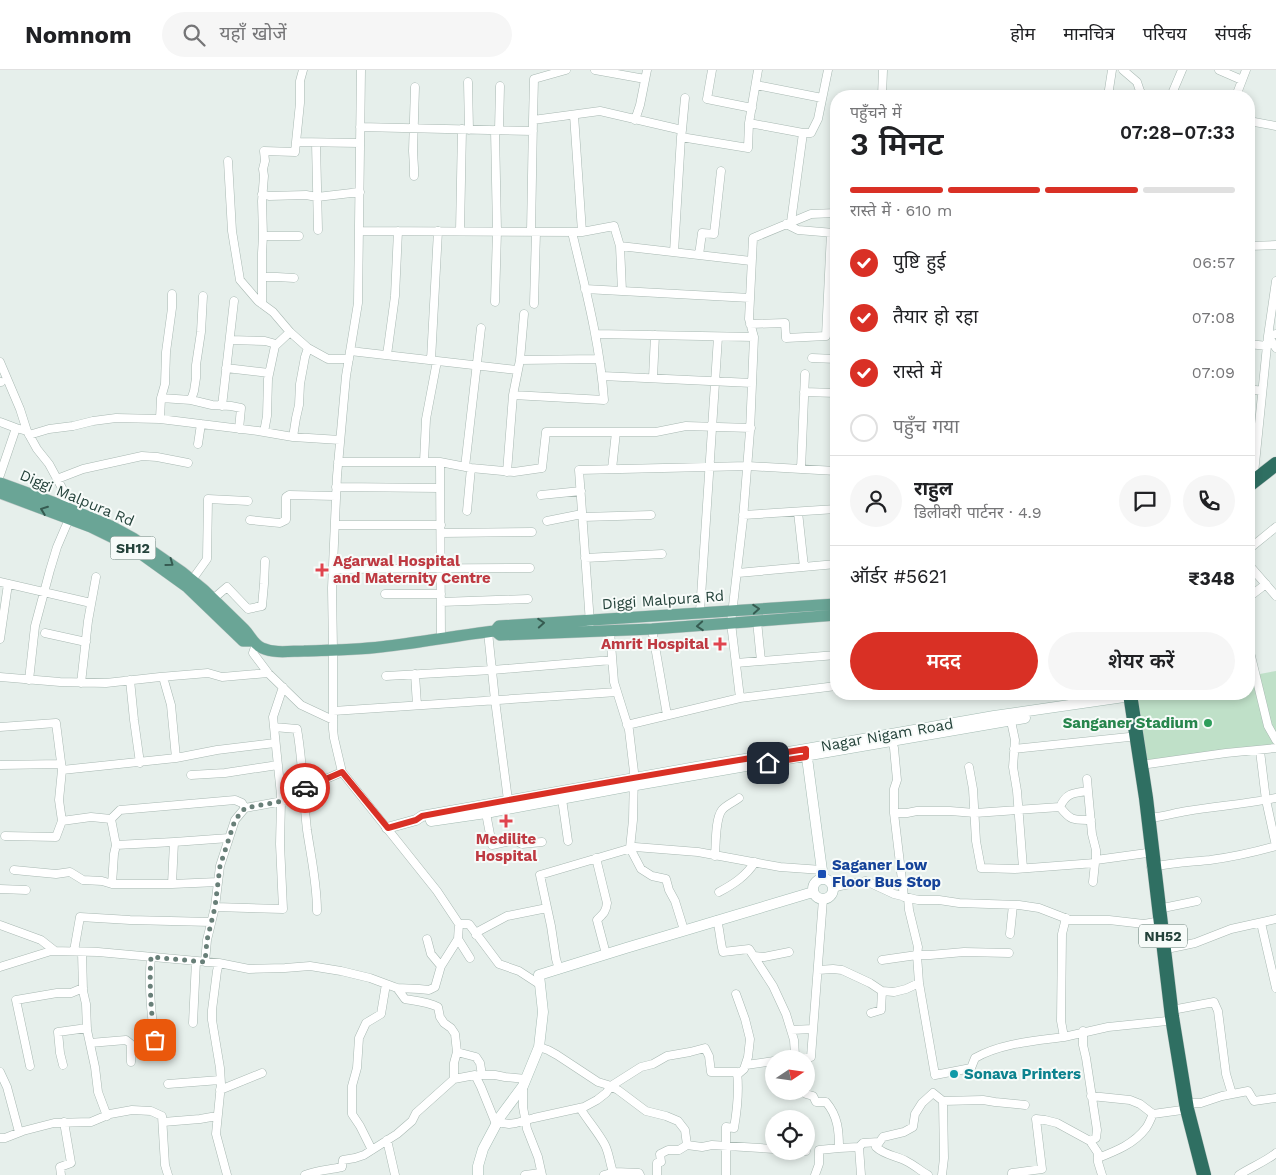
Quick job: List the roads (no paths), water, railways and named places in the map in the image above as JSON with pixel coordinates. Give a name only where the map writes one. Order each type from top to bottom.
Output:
[{"type":"highway","points":[[1255,482],[1276,464]]},
{"type":"highway","points":[[1255,484],[1276,473]]},
{"type":"highway","name":"NH52","points":[[1126,700],[1129,737],[1147,853],[1152,867]]},
{"type":"highway","name":"NH52","points":[[1127,700],[1141,765],[1149,818],[1152,867],[1169,1016],[1174,1080],[1204,1175]]},
{"type":"highway","name":"NH52","points":[[1183,1108],[1195,1175]]},
{"type":"main road","name":"Diggi Malpura Rd","points":[[0,483],[47,500],[91,527],[130,546],[186,587],[250,642],[264,649],[274,651],[333,650],[387,646],[491,631],[500,635],[700,612],[830,604]]},
{"type":"main road","name":"Diggi Malpura Rd","points":[[0,493],[111,526],[133,538],[160,555],[192,580],[249,634],[250,642]]},
{"type":"main road","name":"Diggi Malpura Rd","points":[[590,626],[610,631],[652,629],[830,615]]},
{"type":"street","points":[[262,304],[262,194],[263,169],[266,161],[264,151],[295,152],[300,103],[300,81],[303,70]]},
{"type":"street","points":[[0,967],[51,951],[78,952],[219,963],[249,969],[310,966],[370,978],[397,988],[429,990],[436,987],[441,966],[458,940],[459,924],[437,891],[342,772],[334,738],[332,588],[336,487],[350,355],[358,303],[361,70]]},
{"type":"street","points":[[534,304],[534,79],[566,70]]},
{"type":"street","points":[[595,70],[645,79]]},
{"type":"street","points":[[635,120],[647,70]]},
{"type":"street","points":[[712,70],[707,99],[752,108]]},
{"type":"street","points":[[533,120],[600,111],[682,134],[748,148],[749,123],[758,70]]},
{"type":"street","points":[[749,123],[811,133],[818,119],[828,70]]},
{"type":"street","points":[[882,90],[883,70]]},
{"type":"street","points":[[1109,90],[1112,70]]},
{"type":"street","points":[[1123,70],[1137,82],[1140,90]]},
{"type":"street","points":[[1174,90],[1182,70]]},
{"type":"street","points":[[1220,70],[1242,80]]},
{"type":"street","points":[[1238,90],[1246,70]]},
{"type":"street","points":[[460,231],[468,82]]},
{"type":"street","points":[[756,85],[822,98]]},
{"type":"street","points":[[495,302],[497,130],[500,86]]},
{"type":"street","points":[[414,176],[413,128],[415,87]]},
{"type":"street","points":[[674,252],[685,98]]},
{"type":"street","points":[[574,115],[582,232]]},
{"type":"street","points":[[1255,122],[1276,126]]},
{"type":"street","points":[[360,127],[533,131]]},
{"type":"street","points":[[788,223],[803,133]]},
{"type":"street","points":[[296,142],[360,143]]},
{"type":"street","points":[[316,143],[318,230]]},
{"type":"street","points":[[228,161],[232,231],[240,280],[258,301],[273,312],[290,332],[308,348],[328,359],[350,355],[387,355],[517,370]]},
{"type":"street","points":[[699,255],[702,234],[714,234],[721,171]]},
{"type":"street","points":[[262,194],[269,196],[306,195],[317,197],[360,192]]},
{"type":"street","points":[[740,698],[732,624],[751,428],[754,337],[749,319],[753,238],[811,214],[830,213]]},
{"type":"street","points":[[788,223],[798,230],[830,233]]},
{"type":"street","points":[[360,231],[582,232],[614,226],[620,246],[622,291]]},
{"type":"street","points":[[387,355],[395,296],[398,231]]},
{"type":"street","points":[[424,462],[426,419],[434,360],[438,231]]},
{"type":"street","points":[[513,395],[604,400],[596,334],[572,232]]},
{"type":"street","points":[[263,236],[299,236]]},
{"type":"street","points":[[1255,246],[1276,245]]},
{"type":"street","points":[[620,246],[752,261]]},
{"type":"street","points":[[262,277],[294,278]]},
{"type":"street","points":[[1255,428],[1262,391],[1267,346],[1272,335],[1276,280]]},
{"type":"street","points":[[750,324],[785,323],[786,338],[826,336],[830,284]]},
{"type":"street","points":[[585,289],[750,298]]},
{"type":"street","points":[[160,419],[161,398],[165,384],[172,294]]},
{"type":"street","points":[[191,400],[196,378],[204,296]]},
{"type":"street","points":[[222,406],[234,301]]},
{"type":"street","points":[[507,472],[513,395],[520,360],[524,314]]},
{"type":"street","points":[[467,511],[468,468],[481,328]]},
{"type":"street","points":[[264,432],[268,379],[276,344],[290,332]]},
{"type":"street","points":[[596,334],[754,337]]},
{"type":"street","points":[[1272,335],[1276,348]]},
{"type":"street","points":[[653,378],[655,336]]},
{"type":"street","points":[[700,612],[718,337]]},
{"type":"street","points":[[230,340],[265,341],[276,344]]},
{"type":"street","points":[[1255,345],[1267,346]]},
{"type":"street","points":[[293,437],[299,405],[300,384],[308,348]]},
{"type":"street","points":[[812,358],[830,359]]},
{"type":"street","points":[[520,360],[599,359]]},
{"type":"street","points":[[0,362],[28,433],[37,449],[49,464],[62,488],[68,514],[35,626],[29,680]]},
{"type":"street","points":[[226,368],[269,373]]},
{"type":"street","points":[[801,469],[805,374]]},
{"type":"street","points":[[602,376],[752,383]]},
{"type":"street","points":[[1255,390],[1262,391]]},
{"type":"street","points":[[804,392],[830,393]]},
{"type":"street","points":[[161,398],[191,400],[212,405],[241,408],[239,429]]},
{"type":"street","points":[[0,422],[28,433],[116,418],[160,419],[293,437],[340,440]]},
{"type":"street","points":[[198,444],[201,424]]},
{"type":"street","points":[[338,462],[440,462],[468,468],[514,472],[542,468],[546,432],[656,432],[686,426],[751,428]]},
{"type":"street","points":[[0,475],[3,458],[16,428]]},
{"type":"street","points":[[612,469],[616,432]]},
{"type":"street","points":[[57,479],[83,469],[142,456],[157,456],[188,463]]},
{"type":"street","points":[[440,462],[441,638]]},
{"type":"street","points":[[590,626],[580,470],[748,466],[830,471]]},
{"type":"street","points":[[336,487],[440,488]]},
{"type":"street","points":[[541,494],[581,491]]},
{"type":"street","points":[[250,520],[284,522],[286,520],[286,496],[289,495],[336,496]]},
{"type":"street","points":[[192,580],[208,559],[208,499],[248,500]]},
{"type":"street","points":[[744,515],[830,509]]},
{"type":"street","points":[[798,512],[804,567]]},
{"type":"street","points":[[546,521],[582,516],[651,515]]},
{"type":"street","points":[[335,524],[532,532]]},
{"type":"street","points":[[1255,544],[1276,527]]},
{"type":"street","points":[[585,558],[662,554]]},
{"type":"street","points":[[213,599],[227,587],[248,610],[262,606],[265,561]]},
{"type":"street","points":[[738,573],[830,565]]},
{"type":"street","points":[[333,569],[530,568]]},
{"type":"street","points":[[1255,571],[1272,589],[1255,595]]},
{"type":"street","points":[[81,683],[96,577]]},
{"type":"street","points":[[0,639],[4,583],[91,603]]},
{"type":"street","points":[[385,594],[441,598],[528,599]]},
{"type":"street","points":[[757,621],[761,661]]},
{"type":"street","points":[[652,629],[667,716]]},
{"type":"street","points":[[491,631],[495,700],[508,800]]},
{"type":"street","points":[[610,631],[614,682],[628,725],[634,772],[633,820],[630,848],[641,869],[652,876],[666,879],[684,930]]},
{"type":"street","points":[[45,633],[86,642]]},
{"type":"street","points":[[250,642],[253,653],[268,673],[301,705],[333,720]]},
{"type":"street","points":[[736,663],[830,655]]},
{"type":"street","points":[[386,676],[492,670],[612,660]]},
{"type":"street","points":[[1255,671],[1268,726],[1276,740]]},
{"type":"street","points":[[0,677],[106,683],[208,673],[222,677],[268,673]]},
{"type":"street","points":[[415,674],[416,705]]},
{"type":"street","points":[[163,677],[171,705],[176,758]]},
{"type":"street","points":[[130,680],[140,763]]},
{"type":"street","points":[[215,907],[283,909],[280,801],[273,716],[284,687]]},
{"type":"street","points":[[628,725],[740,698],[830,687]]},
{"type":"street","points":[[333,711],[617,692]]},
{"type":"street","name":"Nagar Nigam Road","points":[[806,753],[994,716],[1105,700]]},
{"type":"street","name":"Nagar Nigam Road","points":[[416,820],[422,816],[508,800],[892,741],[1011,721],[1112,700]]},
{"type":"street","points":[[1011,721],[1015,740],[1012,767],[1017,791],[1023,868]]},
{"type":"street","points":[[0,726],[56,723],[62,767],[59,800],[62,821],[56,837],[4,836]]},
{"type":"street","points":[[274,727],[297,730],[307,830],[317,890],[317,910]]},
{"type":"street","points":[[1014,749],[1129,737]]},
{"type":"street","points":[[892,741],[898,780],[894,789],[894,813],[906,897],[918,948],[919,983],[935,1075],[933,1093],[922,1103],[915,1114],[914,1127],[904,1132],[883,1137],[876,1147],[880,1152],[898,1157],[928,1175]]},
{"type":"street","points":[[0,765],[62,767],[140,763],[217,750],[276,743]]},
{"type":"street","points":[[1141,765],[1276,748]]},
{"type":"street","points":[[1152,867],[1219,858],[1276,846],[1266,800],[1260,750]]},
{"type":"street","points":[[806,753],[822,874]]},
{"type":"street","points":[[191,776],[278,765]]},
{"type":"street","points":[[970,767],[974,789],[976,841],[981,868],[1023,868],[1095,861],[1147,853]]},
{"type":"street","points":[[205,962],[220,866],[235,820],[245,808],[280,801],[303,793],[342,772]]},
{"type":"street","points":[[1087,779],[1092,834],[1096,850],[1093,882]]},
{"type":"street","name":"Nagar Nigam Road","points":[[416,820],[422,822],[486,813],[562,799],[633,782]]},
{"type":"street","points":[[1060,807],[1063,799],[1073,793],[1088,791]]},
{"type":"street","points":[[715,856],[720,813],[723,808],[739,798]]},
{"type":"street","points":[[1149,818],[1276,798]]},
{"type":"street","points":[[562,799],[568,841]]},
{"type":"street","points":[[111,819],[120,810],[235,800],[242,803],[245,808]]},
{"type":"street","points":[[894,813],[917,811],[975,813],[1060,807]]},
{"type":"street","points":[[1060,807],[1068,817],[1078,820],[1091,820]]},
{"type":"street","points":[[486,813],[492,845],[515,840],[522,844],[542,842]]},
{"type":"street","points":[[62,821],[91,817],[111,819]]},
{"type":"street","points":[[111,819],[116,845],[112,884]]},
{"type":"street","points":[[388,828],[416,820]]},
{"type":"street","points":[[116,845],[229,838]]},
{"type":"street","points":[[172,884],[174,842]]},
{"type":"street","points":[[559,969],[540,875],[596,858],[635,847],[698,852],[822,874],[830,881],[834,888]]},
{"type":"street","points":[[596,858],[607,903],[604,914],[598,920],[606,954]]},
{"type":"street","points":[[719,892],[748,872],[755,862]]},
{"type":"street","points":[[14,870],[56,874],[70,872],[83,880],[102,881],[112,884],[218,882]]},
{"type":"street","points":[[822,874],[813,885],[813,892],[816,896],[823,899],[831,896],[834,888]]},
{"type":"street","points":[[834,888],[866,881],[894,894],[918,900],[1013,905],[1039,908],[1070,920],[1109,920],[1144,924],[1157,915],[1197,901]]},
{"type":"street","points":[[0,889],[26,890]]},
{"type":"street","points":[[478,1175],[482,1149],[525,1082],[538,1047],[543,1012],[539,975],[813,892]]},
{"type":"street","points":[[812,1050],[823,899]]},
{"type":"street","points":[[1010,934],[1013,905]]},
{"type":"street","points":[[476,934],[507,916],[547,908]]},
{"type":"street","points":[[106,1116],[98,1092],[86,1028],[86,1004],[78,952],[80,917],[211,922]]},
{"type":"street","points":[[1064,1036],[1061,1021],[1062,934],[1066,918]]},
{"type":"street","points":[[1161,950],[1196,943],[1231,929],[1276,919]]},
{"type":"street","points":[[718,920],[720,944],[723,952],[749,949],[773,986],[786,1014],[794,1040],[795,1050]]},
{"type":"street","points":[[1261,923],[1275,975],[1276,988]]},
{"type":"street","points":[[0,924],[41,940],[55,951]]},
{"type":"street","points":[[459,924],[469,924],[499,964],[518,971],[539,984]]},
{"type":"street","points":[[427,939],[430,954],[441,966]]},
{"type":"street","points":[[458,940],[470,958]]},
{"type":"street","points":[[754,956],[764,957],[789,952]]},
{"type":"street","points":[[882,960],[964,952],[1009,953]]},
{"type":"street","points":[[151,957],[151,1011],[155,1040]]},
{"type":"street","points":[[194,1024],[196,961]]},
{"type":"street","points":[[219,963],[212,1010],[220,1068],[216,1134],[227,1175]]},
{"type":"street","points":[[818,970],[842,970],[870,983],[882,991],[894,992],[919,983]]},
{"type":"street","points":[[372,1150],[352,1114],[352,1086],[357,1068],[359,1038],[366,1023],[381,1014],[386,984]]},
{"type":"street","points":[[30,1066],[16,1000],[57,993],[71,993],[83,988]]},
{"type":"street","points":[[397,988],[405,999],[428,1002],[438,1007],[444,1023],[455,1034],[457,1052],[454,1062],[454,1079]]},
{"type":"street","points":[[871,1013],[881,1010],[882,991]]},
{"type":"street","points":[[726,1175],[726,1127],[734,1128],[738,1075],[746,1064],[750,1038],[736,994]]},
{"type":"street","points":[[935,1075],[971,1068],[975,1058],[999,1048],[1169,1016],[1214,1002],[1218,1011],[1226,1074],[1232,1094]]},
{"type":"street","points":[[63,1065],[58,1032],[86,1028]]},
{"type":"street","points":[[791,1030],[813,1029]]},
{"type":"street","points":[[1083,1031],[1082,1044],[1086,1058],[1097,1130],[1096,1138],[1090,1141]]},
{"type":"street","points":[[90,1043],[126,1040],[131,1044],[131,1062]]},
{"type":"street","points":[[538,1047],[557,1055],[598,1082],[618,1090],[646,1111],[678,1121],[685,1130],[687,1145]]},
{"type":"street","points":[[497,1123],[516,1123],[584,1108],[606,1093],[611,1086],[641,1067],[653,1064],[667,1056],[705,1048],[709,1056],[711,1072],[737,1072],[738,1075]]},
{"type":"street","points":[[457,1052],[476,1057],[480,1063],[479,1075],[497,1123]]},
{"type":"street","points":[[746,1064],[765,1062]]},
{"type":"street","points":[[0,1072],[8,1087],[18,1132]]},
{"type":"street","points":[[220,1090],[262,1073]]},
{"type":"street","points":[[305,1175],[314,1171],[334,1170],[342,1167],[343,1160],[364,1155],[372,1150],[412,1121],[416,1113],[454,1079],[495,1074],[525,1082]]},
{"type":"street","points":[[168,1084],[220,1080]]},
{"type":"street","points":[[525,1082],[523,1107],[528,1129],[538,1157],[541,1174],[525,1175]]},
{"type":"street","points":[[1091,1096],[1130,1100],[1140,1104],[1153,1114],[1183,1108],[1232,1094],[1248,1092],[1254,1101],[1276,1098]]},
{"type":"street","points":[[933,1093],[943,1101],[984,1100],[1025,1104]]},
{"type":"street","points":[[815,1100],[816,1102],[826,1102],[833,1110],[837,1120],[839,1148]]},
{"type":"street","points":[[942,1175],[944,1158],[943,1101]]},
{"type":"street","points":[[580,1108],[606,1147],[613,1172]]},
{"type":"street","points":[[0,1138],[54,1122],[91,1122],[106,1116],[132,1110],[151,1111],[162,1116],[168,1175]]},
{"type":"street","points":[[1098,1158],[1133,1142],[1146,1128],[1153,1114]]},
{"type":"street","points":[[163,1122],[217,1116]]},
{"type":"street","points":[[1012,1175],[1012,1173],[1042,1169],[1036,1119],[1057,1123],[1090,1141],[1098,1152],[1102,1175]]},
{"type":"street","points":[[61,1175],[60,1167],[71,1163],[64,1122]]},
{"type":"street","points":[[387,1140],[395,1175]]},
{"type":"street","points":[[815,1150],[859,1147],[863,1143],[879,1142]]},
{"type":"street","points":[[657,1175],[657,1163],[661,1162],[660,1154],[668,1150],[679,1150],[687,1145],[765,1148]]},
{"type":"street","points":[[859,1147],[861,1175]]},
{"type":"street","points":[[815,1175],[819,1164],[819,1150]]},
{"type":"street","points":[[1239,1175],[1276,1153]]},
{"type":"street","points":[[604,1175],[613,1172],[639,1173],[640,1175]]},
{"type":"place","name":"Agarwal Hospital and Maternity Centre","points":[[322,570]]},
{"type":"place","name":"Amrit Hospital","points":[[720,644]]},
{"type":"place","name":"Sanganer Stadium","points":[[1208,723]]},
{"type":"place","name":"Medilite Hospital","points":[[506,821]]},
{"type":"place","name":"Saganer Low Floor Bus Stop","points":[[822,874]]},
{"type":"place","name":"Sonava Printers","points":[[954,1074]]}]
